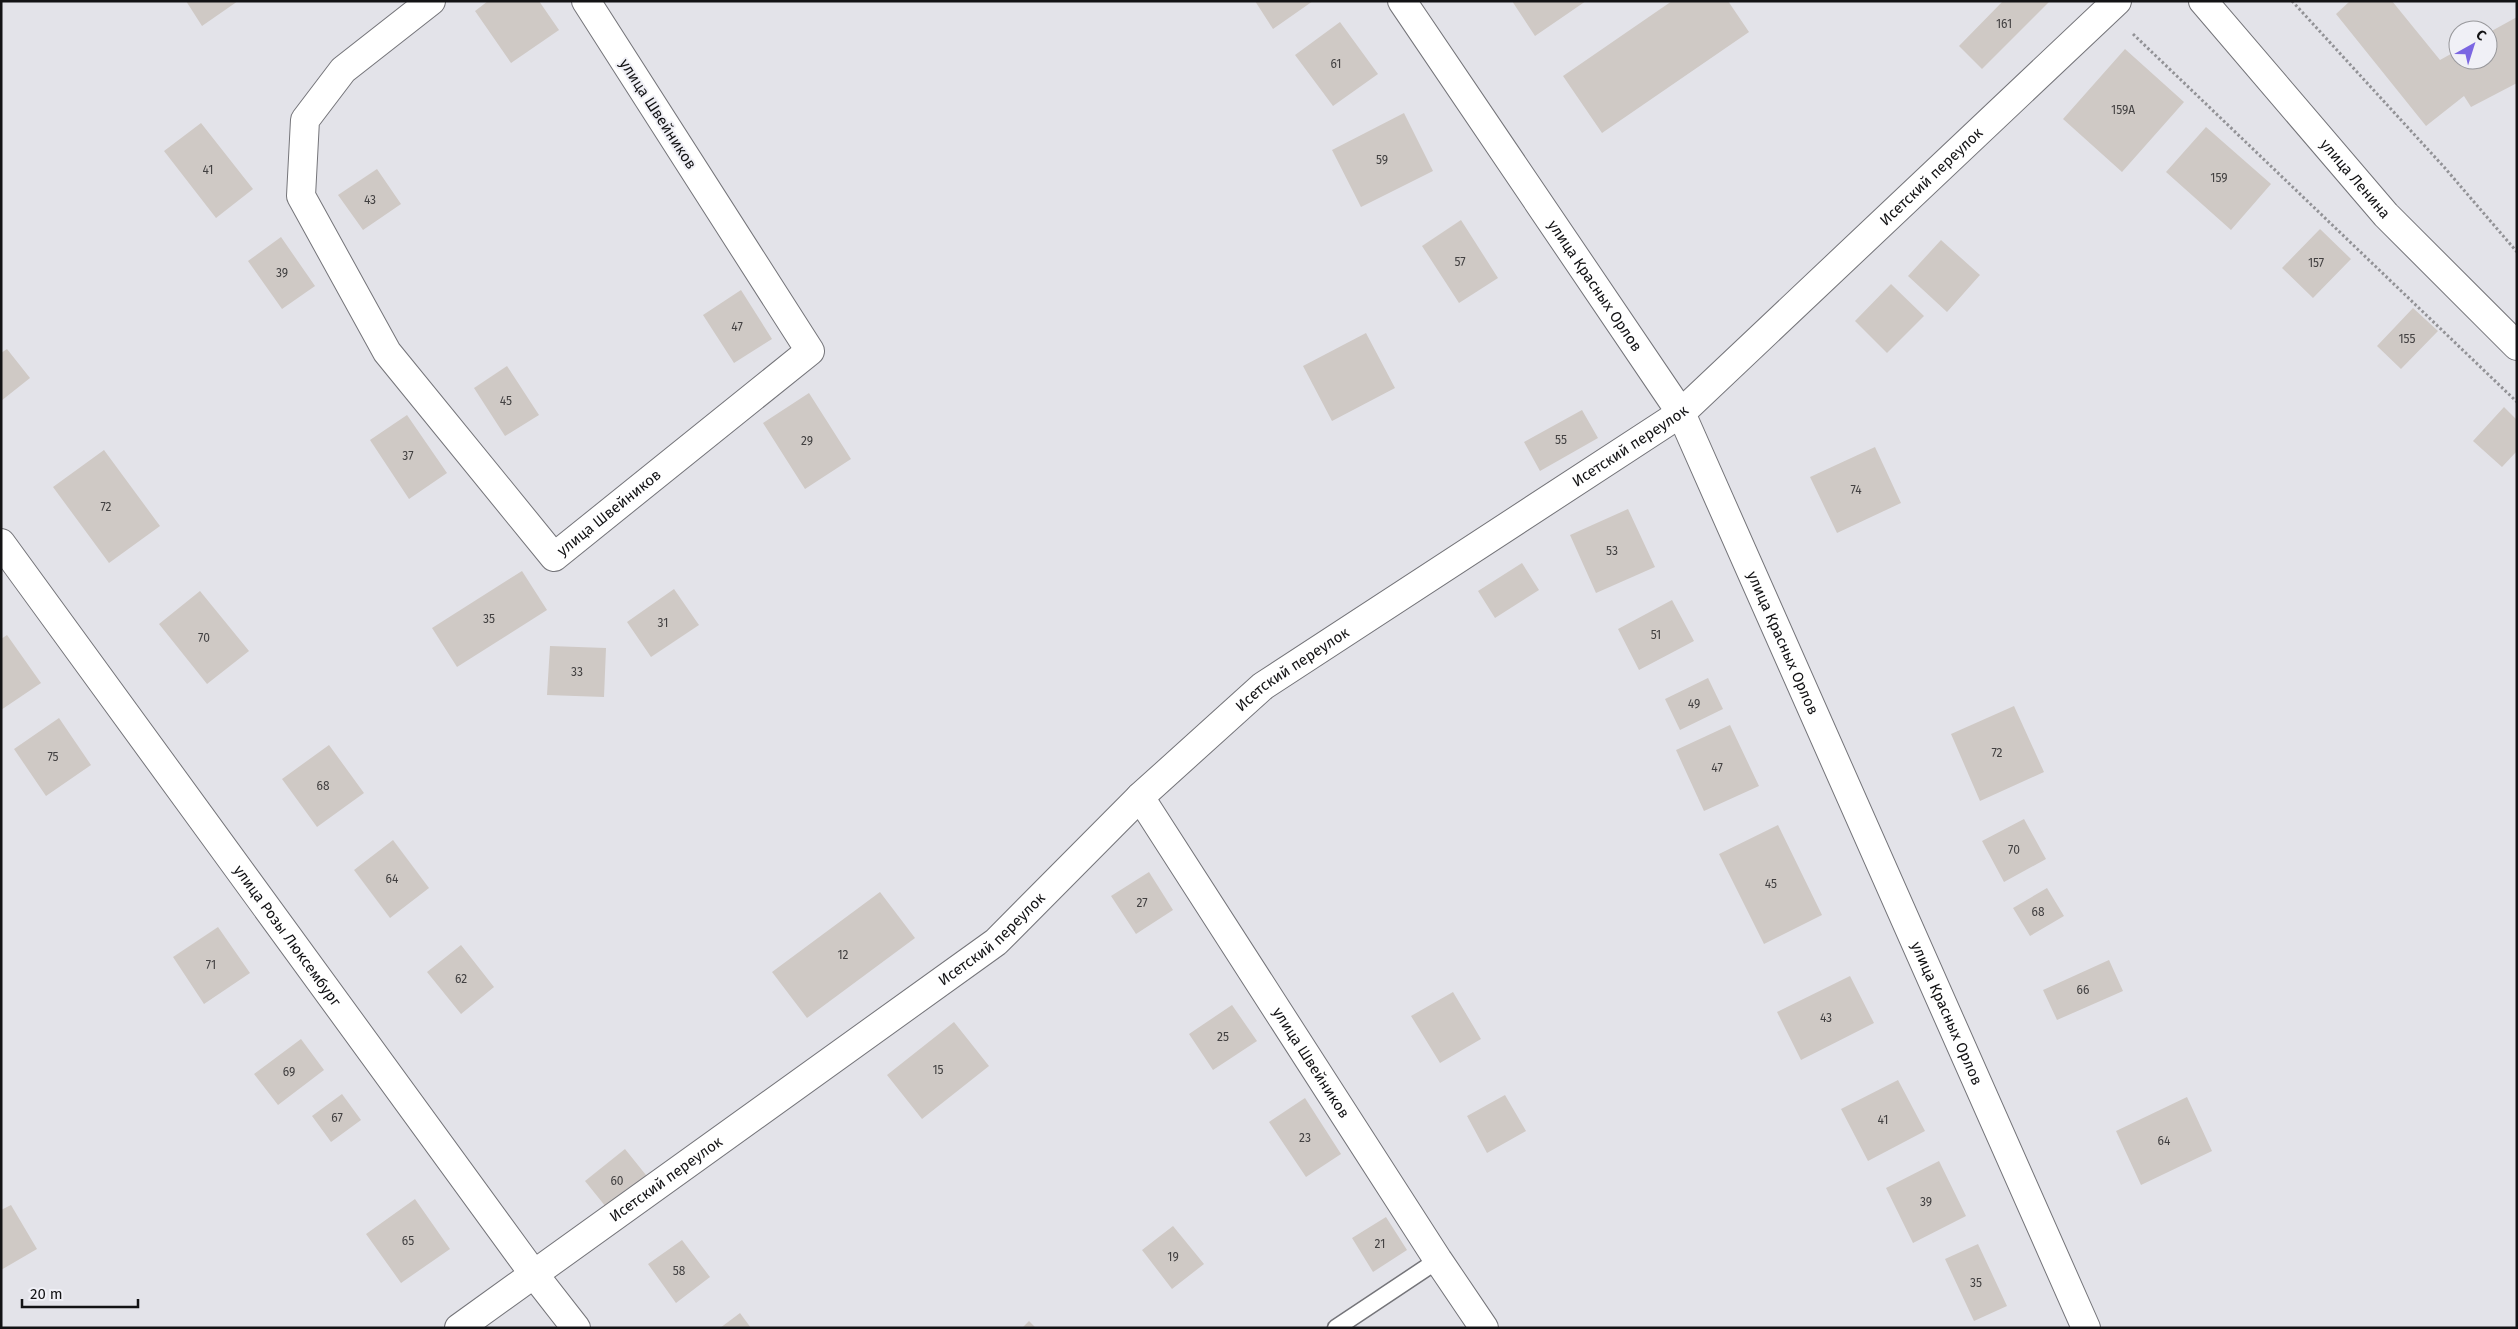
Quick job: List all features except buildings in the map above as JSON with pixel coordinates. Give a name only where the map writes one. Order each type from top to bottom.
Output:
[{"type":"street","name":"улица Швейников","points":[[431,1],[343,70],[305,120],[301,196],[387,352],[554,558],[810,351],[586,1]]},
{"type":"street","name":"улица Красных Орлов","points":[[1402,1],[1681,413],[2086,1328]]},
{"type":"street","name":"улица Ленина","points":[[2203,1],[2386,215],[2517,346]]},
{"type":"street","name":"Исетский переулок","points":[[459,1328],[996,942],[1140,797],[1263,686],[1681,413],[2113,6]]},
{"type":"street","name":"улица Розы Люксембург","points":[[1,543],[533,1273],[576,1328]]},
{"type":"street","name":"улица Швейников","points":[[1140,797],[1438,1260],[1484,1328]]},
{"type":"lane","points":[[1336,1328],[1438,1260]]},
{"type":"path","points":[[2292,1],[2444,167],[2517,252]]},
{"type":"path","points":[[2113,6],[2517,402]]}]
